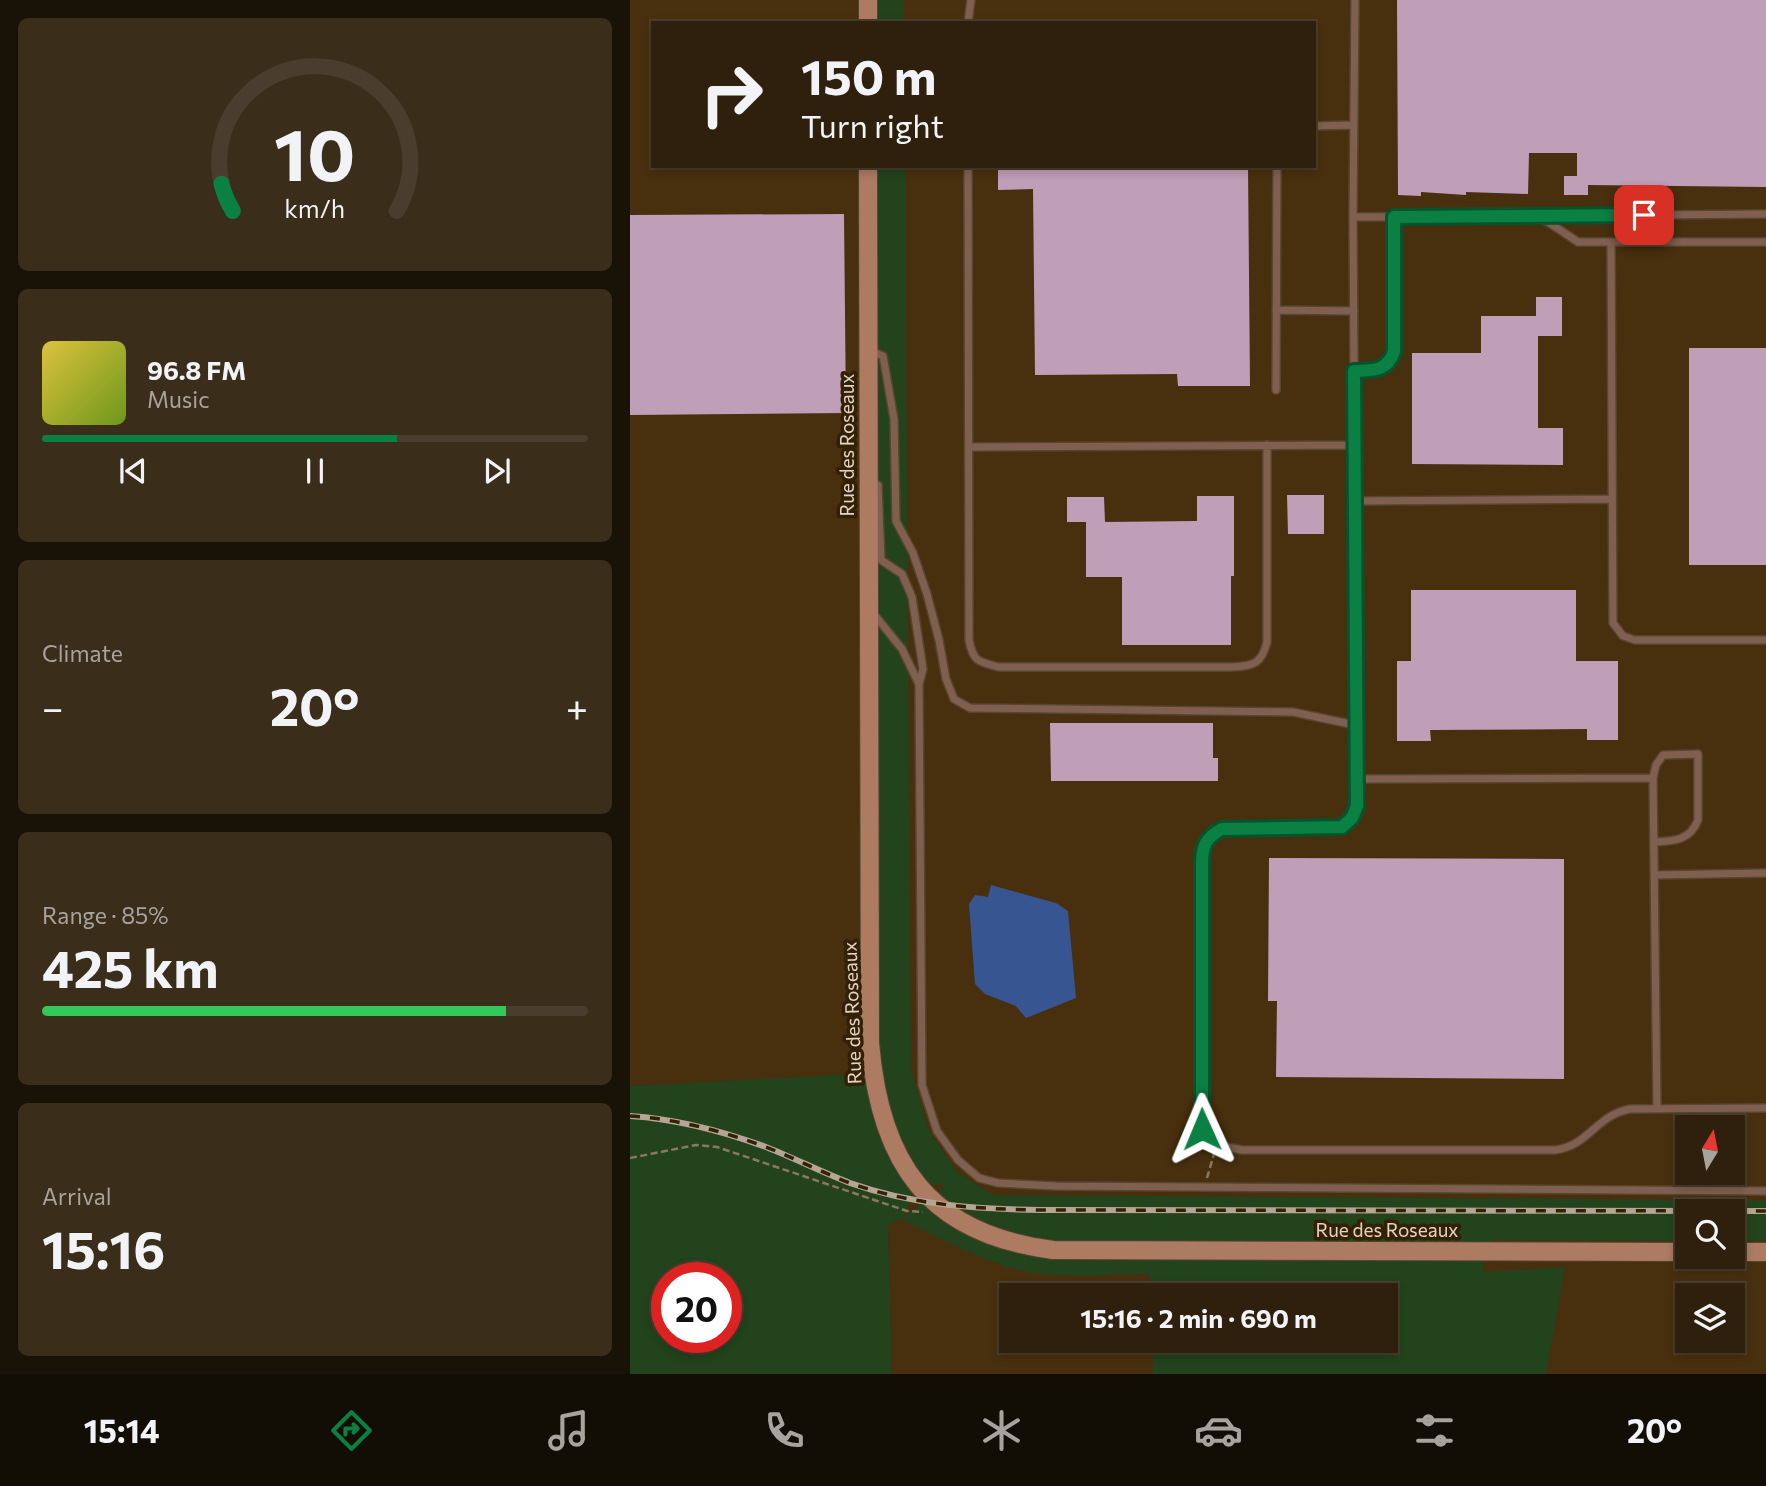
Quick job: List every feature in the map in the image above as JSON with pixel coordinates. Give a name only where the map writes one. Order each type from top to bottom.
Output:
[{"type":"street","points":[[868,0],[868,21]]},
{"type":"street","name":"Rue des Roseaux","points":[[868,168],[870,960],[873,1073],[883,1120],[914,1181],[935,1204],[995,1238],[1023,1246],[1053,1250],[1675,1252]]},
{"type":"street","points":[[1745,1252],[1766,1252]]},
{"type":"lane","points":[[968,21],[971,0]]},
{"type":"lane","points":[[1355,0],[1355,812],[1342,827],[1222,829],[1210,835],[1205,843],[1202,864],[1201,1121],[1206,1136],[1217,1146],[1242,1150],[1555,1150],[1580,1143],[1602,1120],[1616,1111],[1766,1108]]},
{"type":"lane","points":[[1316,126],[1354,125]]},
{"type":"lane","points":[[968,168],[969,640],[972,653],[980,662],[999,667],[1233,667],[1257,662],[1265,654],[1267,642],[1267,446]]},
{"type":"lane","points":[[1276,390],[1277,168]]},
{"type":"lane","points":[[1353,217],[1766,214]]},
{"type":"lane","points":[[1530,216],[1548,222],[1577,242],[1766,242]]},
{"type":"lane","points":[[1354,371],[1386,366],[1394,351],[1394,217]]},
{"type":"lane","points":[[1611,243],[1611,613],[1617,630],[1623,636],[1634,640],[1766,640]]},
{"type":"lane","points":[[1276,310],[1354,311]]},
{"type":"lane","points":[[868,350],[883,356],[894,419],[896,521],[913,553],[928,594],[946,679],[954,699],[970,708],[1293,712],[1355,724]]},
{"type":"lane","points":[[968,447],[1354,445]]},
{"type":"lane","points":[[869,481],[878,485],[881,561],[902,574],[912,597],[923,669],[919,684],[922,1085],[937,1131],[958,1160],[979,1178],[998,1183],[1204,1187],[1766,1191]]},
{"type":"lane","points":[[1354,501],[1611,499]]},
{"type":"lane","points":[[869,608],[902,649],[919,684]]},
{"type":"lane","points":[[1654,842],[1685,838],[1694,830],[1698,820],[1698,754],[1663,755],[1656,765],[1653,778],[1657,1109]]},
{"type":"lane","points":[[1356,779],[1653,778]]},
{"type":"lane","points":[[1654,875],[1766,873]]},
{"type":"path","points":[[630,1158],[696,1145],[717,1147],[906,1211],[951,1214]]},
{"type":"path","points":[[1204,1187],[1217,1146]]},
{"type":"shaded area","points":[[630,0],[1766,0],[1766,1374],[892,1374],[888,1226],[899,1219],[630,1124]]},
{"type":"green space","points":[[868,0],[904,0],[904,21],[868,21]]},
{"type":"green space","points":[[868,168],[905,168],[911,1069],[929,1131],[958,1173],[994,1195],[1675,1199],[1675,1241],[1493,1240],[1482,1272],[1565,1267],[1546,1374],[1153,1374],[1152,1353],[1398,1353],[1398,1283],[1150,1283],[1150,1274],[1065,1275],[1031,1272],[971,1253],[900,1219],[888,1226],[892,1374],[630,1374],[630,1086],[872,1073]],"holes":[[[915,1181],[945,1186],[903,1217]]]},
{"type":"green space","points":[[1745,1200],[1766,1200],[1766,1241],[1745,1241]]},
{"type":"water","points":[[991,885],[1056,903],[1068,911],[1076,998],[1026,1018],[1016,1006],[985,994],[975,984],[969,904],[975,895],[988,897]]},
{"type":"building","points":[[1397,0],[1766,0],[1766,187],[1588,185],[1588,195],[1564,195],[1564,176],[1577,176],[1577,153],[1529,153],[1528,194],[1466,192],[1466,195],[1421,192],[1421,196],[1398,195]]},
{"type":"building","points":[[998,168],[1248,168],[1250,386],[1178,386],[1177,374],[1035,375],[1033,189],[998,190]]},
{"type":"building","points":[[844,214],[846,413],[630,415],[630,215]]},
{"type":"building","points":[[1536,297],[1562,297],[1562,336],[1538,336],[1538,428],[1563,428],[1563,465],[1412,464],[1412,353],[1481,353],[1481,316],[1536,316]]},
{"type":"building","points":[[1689,348],[1766,348],[1766,565],[1689,565]]},
{"type":"building","points":[[1287,495],[1324,495],[1324,534],[1288,534]]},
{"type":"building","points":[[1197,496],[1234,496],[1231,645],[1122,645],[1122,577],[1086,577],[1086,522],[1067,522],[1067,497],[1104,497],[1105,522],[1197,521]]},
{"type":"building","points":[[1411,590],[1576,590],[1576,661],[1618,661],[1618,740],[1587,740],[1587,729],[1430,730],[1431,741],[1397,741],[1397,661],[1411,661]]},
{"type":"building","points":[[1050,723],[1213,723],[1213,758],[1218,758],[1218,781],[1051,781]]},
{"type":"building","points":[[1269,858],[1564,859],[1564,1079],[1276,1077],[1277,1001],[1268,1001]]},
{"type":"railway","points":[[630,1116],[682,1123],[733,1136],[873,1190],[920,1201],[968,1207],[1041,1210],[1766,1211]]},
{"type":"route","points":[[1202,1129],[1202,851],[1205,843],[1210,835],[1222,829],[1334,829],[1348,823],[1357,806],[1354,371],[1380,369],[1391,360],[1394,351],[1394,217],[1644,215]]}]
